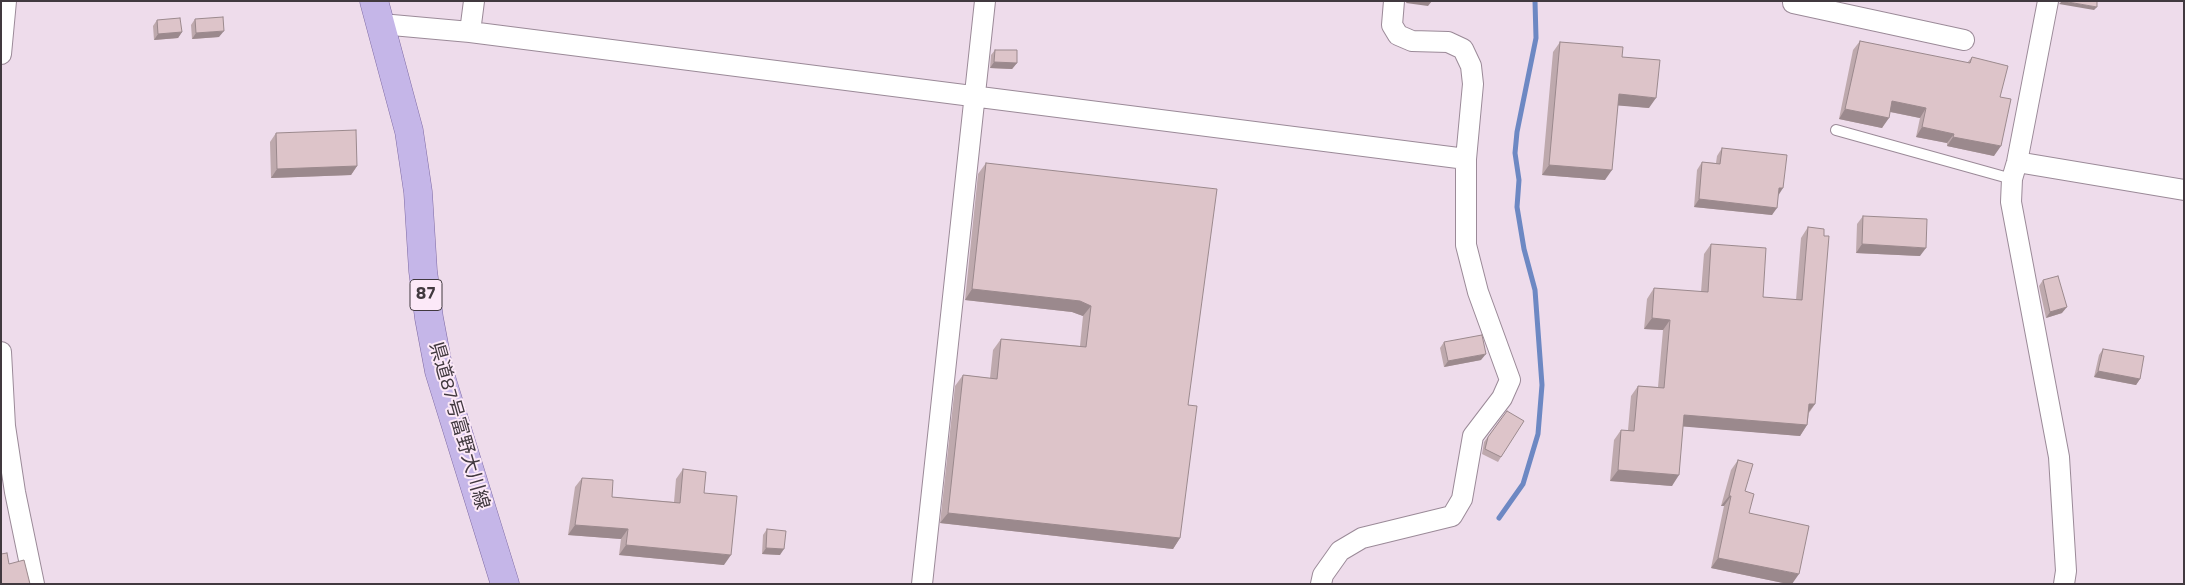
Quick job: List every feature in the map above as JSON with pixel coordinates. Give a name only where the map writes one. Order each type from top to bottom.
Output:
[{"type":"main road","name":"県道87号富野大川線","points":[[378,13],[408,131],[418,192],[423,271],[439,371],[505,584]]},
{"type":"street","points":[[1,54],[6,1]]},
{"type":"street","points":[[470,32],[474,1]]},
{"type":"street","points":[[922,584],[986,1]]},
{"type":"street","points":[[1321,584],[1323,575],[1340,551],[1362,538],[1452,516],[1462,499],[1473,436],[1502,398],[1510,380],[1478,292],[1466,245],[1466,159],[1472,84],[1471,66],[1463,49],[1448,42],[1412,41],[1398,35],[1392,25],[1394,1]]},
{"type":"street","points":[[1794,1],[1793,3],[1964,40]]},
{"type":"street","points":[[2048,1],[2015,171],[2011,202],[2059,457],[2066,571],[2064,584]]},
{"type":"street","points":[[378,13],[470,32],[1466,159]]},
{"type":"street","points":[[2015,171],[2184,190]]},
{"type":"street","points":[[1,352],[5,426],[15,492],[34,584]]},
{"type":"lane","points":[[1836,130],[2015,171]]},
{"type":"building","points":[[2062,1],[2097,1],[2097,7]]},
{"type":"building","points":[[223,17],[224,31],[196,33],[195,19]]},
{"type":"building","points":[[180,18],[182,32],[158,34],[157,20]]},
{"type":"building","points":[[1860,41],[1970,63],[1972,57],[2008,66],[2000,97],[2011,99],[2001,146],[1953,137],[1954,134],[1922,127],[1926,108],[1892,101],[1889,118],[1845,109]]},
{"type":"building","points":[[1560,42],[1623,47],[1622,57],[1660,60],[1656,98],[1619,94],[1612,170],[1549,165]]},
{"type":"building","points":[[995,50],[1017,50],[1017,63],[994,62]]},
{"type":"building","points":[[356,130],[357,166],[277,169],[276,133]]},
{"type":"building","points":[[1722,148],[1787,155],[1783,188],[1779,188],[1777,208],[1699,199],[1702,162],[1720,164]]},
{"type":"building","points":[[986,163],[1217,189],[1188,405],[1197,406],[1180,538],[948,513],[963,375],[997,379],[1001,339],[1086,347],[1091,306],[1080,301],[972,289]]},
{"type":"building","points":[[1863,216],[1927,219],[1926,248],[1862,244]]},
{"type":"building","points":[[1808,227],[1824,229],[1824,236],[1829,236],[1815,404],[1809,404],[1807,425],[1684,415],[1679,475],[1618,470],[1621,430],[1634,431],[1638,386],[1664,388],[1670,320],[1652,318],[1654,288],[1708,292],[1711,244],[1766,248],[1763,297],[1802,300]]},
{"type":"building","points":[[2058,276],[2067,307],[2050,312],[2043,280]]},
{"type":"building","points":[[1482,335],[1486,354],[1448,361],[1444,342]]},
{"type":"building","points":[[2103,349],[2144,356],[2140,379],[2098,371]]},
{"type":"building","points":[[1507,411],[1524,421],[1501,457],[1485,449],[1488,437]]},
{"type":"building","points":[[1738,460],[1753,464],[1745,491],[1754,494],[1749,513],[1809,526],[1799,574],[1718,558],[1731,496],[1729,496]]},
{"type":"building","points":[[683,469],[706,472],[704,493],[737,496],[731,555],[626,545],[628,529],[575,525],[582,478],[613,480],[612,497],[680,503]]},
{"type":"building","points":[[767,529],[786,531],[784,549],[766,548]]},
{"type":"building","points":[[7,553],[9,564],[24,560],[30,584],[1,584],[1,554]]},
{"type":"waterway","points":[[1499,518],[1523,484],[1538,434],[1542,385],[1535,290],[1524,249],[1517,207],[1519,180],[1515,153],[1517,132],[1536,38],[1535,1]]}]
